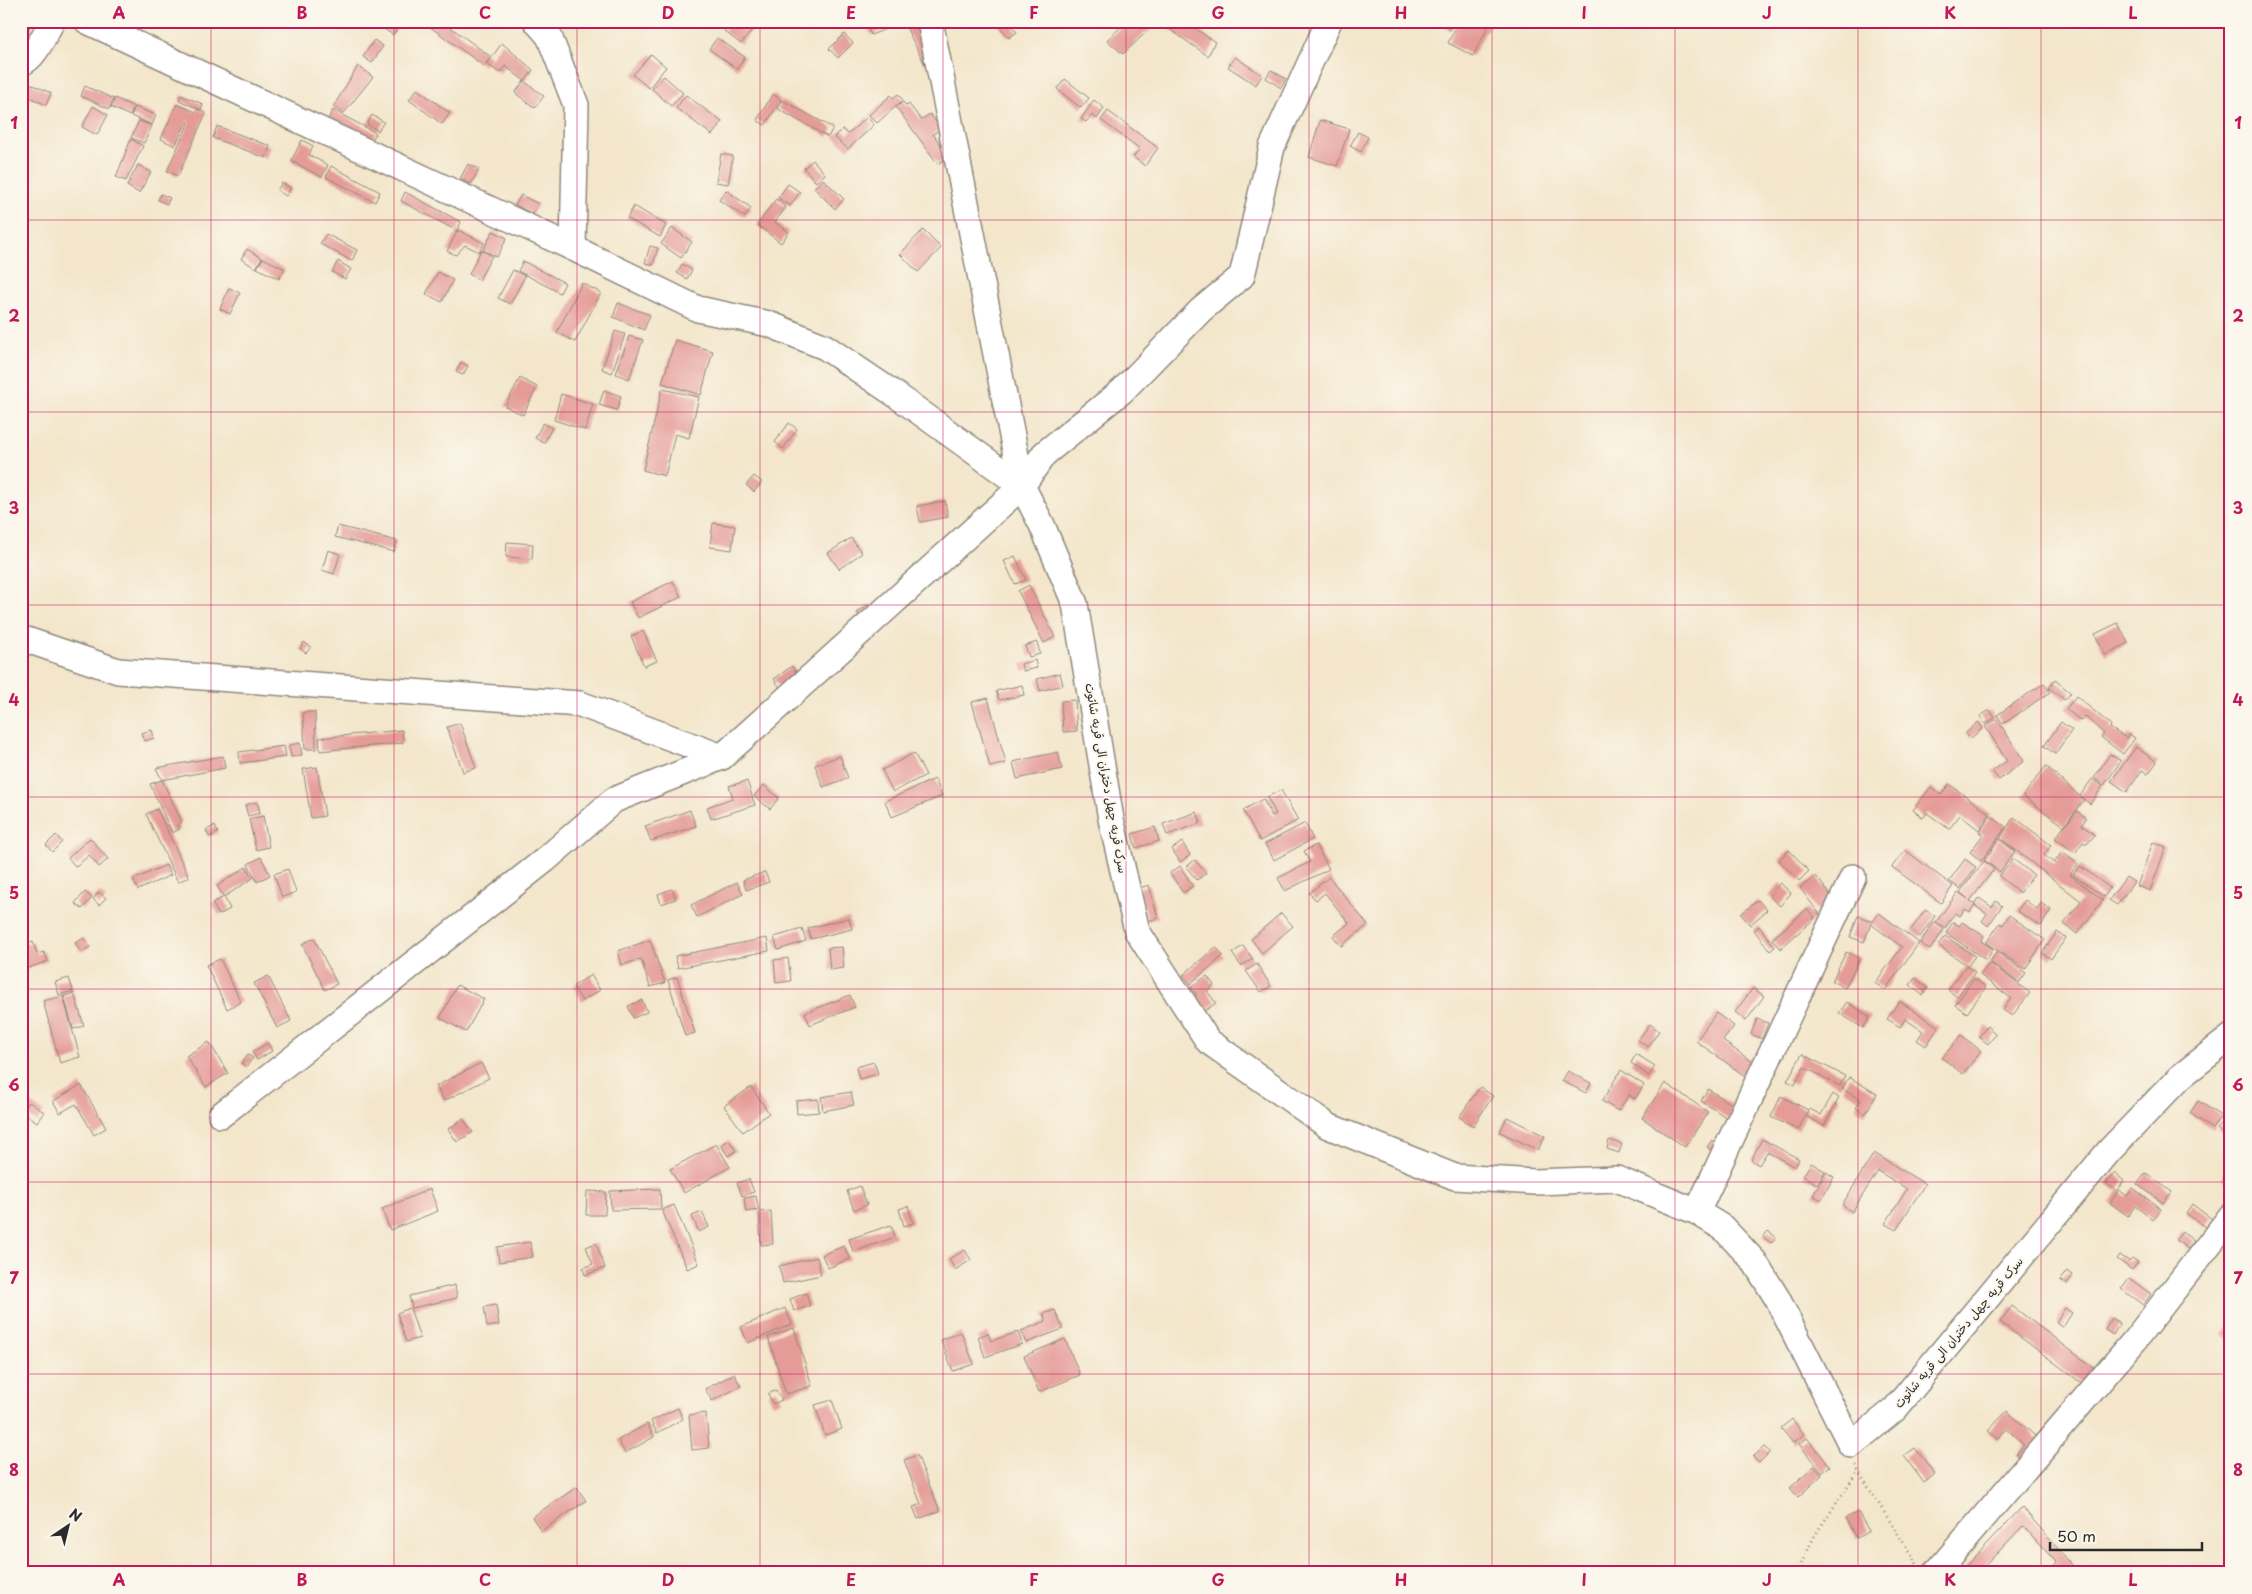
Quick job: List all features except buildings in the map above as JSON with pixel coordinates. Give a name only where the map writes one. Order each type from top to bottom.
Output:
[{"type":"street","points":[[21,63],[27,62],[52,21]]},
{"type":"street","points":[[87,21],[573,248],[698,309],[769,324],[824,347],[900,397],[1022,486]]},
{"type":"street","points":[[536,21],[549,36],[576,105],[573,248]]},
{"type":"street","points":[[930,21],[1022,486]]},
{"type":"street","points":[[222,1114],[544,860],[614,800],[722,757],[1022,486],[1044,454],[1122,391],[1201,310],[1242,276],[1272,147],[1329,21]]},
{"type":"street","name":"سرک قریه چهل دختران الی قریه شاتوت","points":[[1022,486],[1042,525],[1075,604],[1111,819],[1137,931],[1208,1041],[1328,1126],[1456,1177],[1536,1182],[1617,1180],[1697,1212],[1723,1228],[1754,1261],[1800,1341],[1851,1445],[1895,1408],[2109,1151],[2180,1077],[2231,1037]]},
{"type":"street","points":[[21,638],[118,671],[580,704],[722,757]]},
{"type":"street","points":[[1697,1212],[1853,877]]},
{"type":"street","points":[[1927,1569],[2135,1340],[2231,1216]]},
{"type":"path","points":[[1851,1445],[1858,1471],[1927,1569]]},
{"type":"path","points":[[1797,1573],[1815,1535],[1858,1471]]}]
